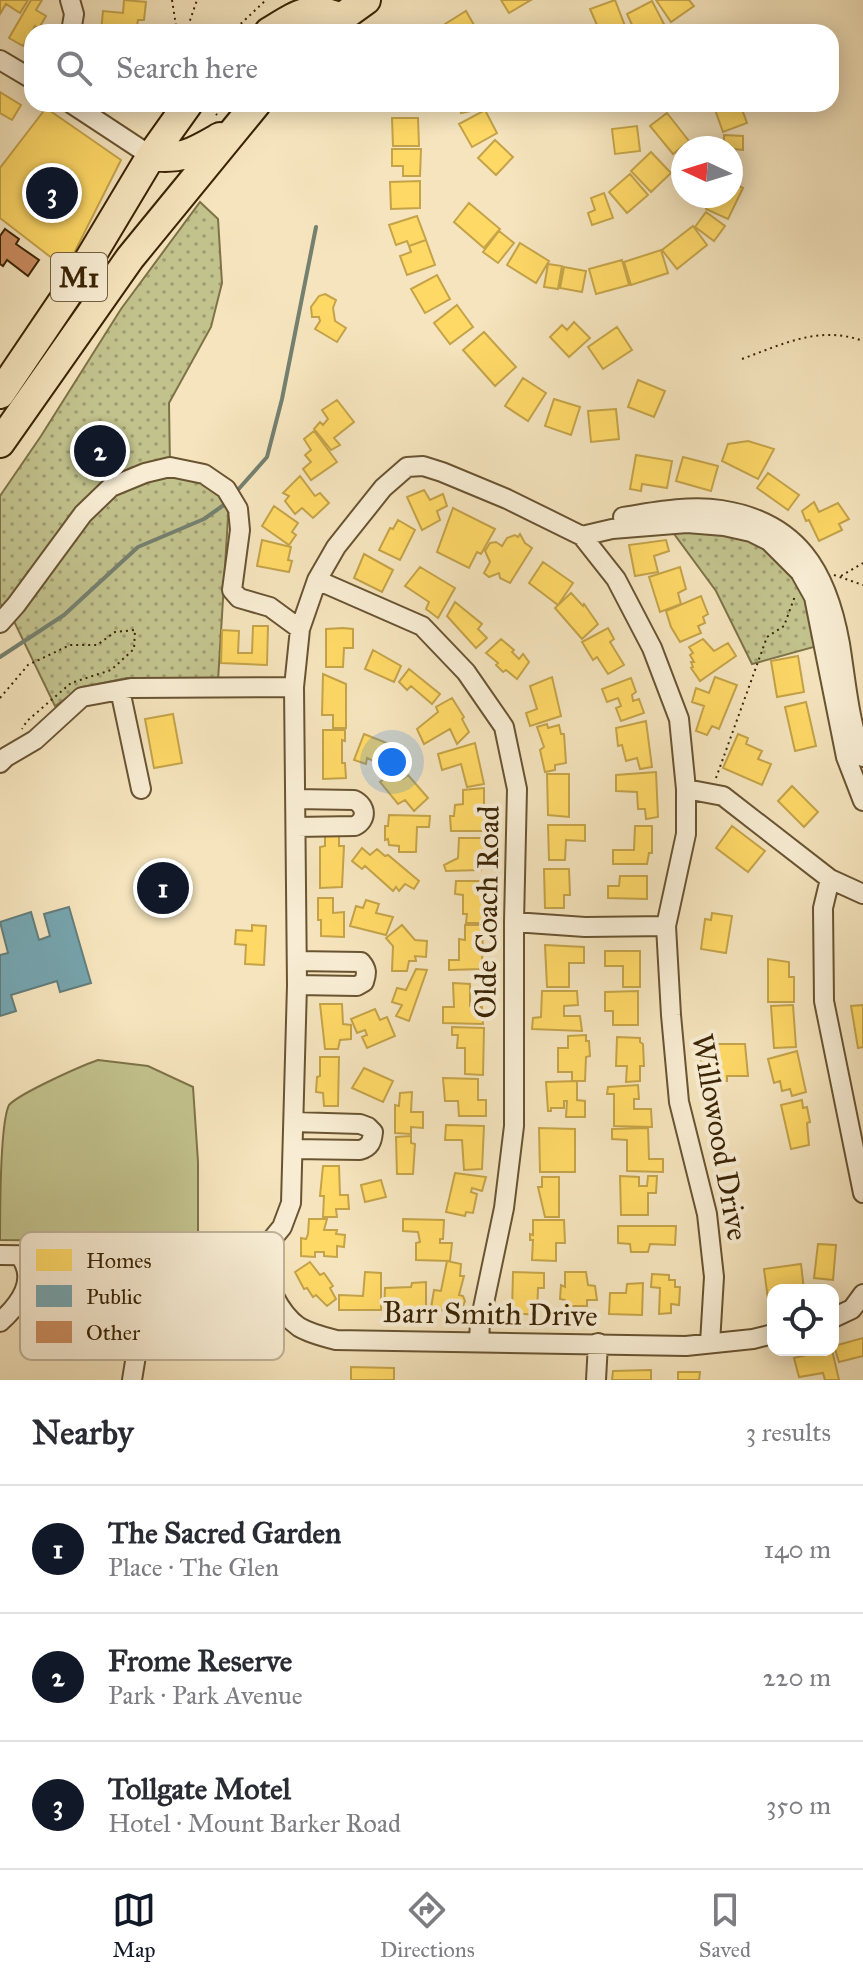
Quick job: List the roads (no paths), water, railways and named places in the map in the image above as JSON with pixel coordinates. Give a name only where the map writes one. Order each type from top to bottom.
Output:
[{"type":"highway","points":[[264,24],[292,0]]},
{"type":"highway","points":[[336,24],[366,0]]},
{"type":"highway","points":[[283,24],[306,11],[326,11],[334,24]]},
{"type":"highway","name":"M1","points":[[2,387],[75,283],[151,156],[182,112]]},
{"type":"highway","name":"M1","points":[[0,443],[159,219],[249,112]]},
{"type":"highway","points":[[151,156],[174,159],[194,152],[231,131]]},
{"type":"highway","points":[[151,156],[163,171],[166,192],[159,219]]},
{"type":"street","points":[[70,0],[74,14],[72,24]]},
{"type":"street","points":[[0,60],[24,74]]},
{"type":"street","points":[[84,112],[151,156]]},
{"type":"street","points":[[278,1232],[291,1203],[294,1122],[297,961],[294,687],[300,629],[317,580],[336,547],[383,488],[407,467],[423,466],[442,472],[507,499],[582,536],[632,527],[687,523],[724,526],[751,532],[769,541],[806,580],[821,626],[846,757],[863,801]]},
{"type":"street","points":[[0,623],[83,514],[111,487],[170,467],[204,474],[230,496],[238,509],[240,530],[232,590],[239,598],[270,607],[300,629]]},
{"type":"street","points":[[582,536],[595,524],[610,519],[681,510],[718,509],[774,526],[793,540],[808,557],[827,591],[863,757]]},
{"type":"street","name":"Willowood Drive","points":[[582,536],[616,579],[652,648],[679,719],[686,789],[686,834],[666,926],[679,1102],[707,1214],[714,1277],[710,1343]]},
{"type":"street","name":"Olde Coach Road","points":[[317,580],[422,626],[466,672],[504,727],[517,789],[514,1126],[504,1208],[480,1322],[479,1341]]},
{"type":"street","points":[[3,760],[35,740],[82,697],[131,688],[294,687]]},
{"type":"street","points":[[120,690],[141,789]]},
{"type":"street","points":[[686,789],[723,796],[830,879],[863,894]]},
{"type":"street","points":[[296,799],[354,800],[362,805],[365,813],[362,821],[355,826],[296,827]]},
{"type":"street","points":[[830,879],[823,908],[824,1001],[863,1193]]},
{"type":"street","points":[[514,922],[585,927],[666,926]]},
{"type":"street","points":[[297,961],[361,962],[366,967],[367,975],[364,982],[357,986],[297,985]]},
{"type":"street","points":[[293,1149],[360,1150],[367,1148],[373,1132],[360,1124],[294,1122]]},
{"type":"street","points":[[0,1245],[20,1245]]},
{"type":"street","points":[[0,1255],[20,1256]]},
{"type":"street","points":[[839,1315],[852,1309],[863,1294]]},
{"type":"street","points":[[0,1322],[20,1297]]},
{"type":"street","name":"Barr Smith Drive","points":[[284,1307],[299,1326],[336,1340],[686,1346],[767,1336]]},
{"type":"street","points":[[596,1380],[598,1343]]},
{"type":"street","points":[[132,1380],[135,1360]]},
{"type":"waterway","points":[[236,492],[267,457],[282,399],[316,227]]},
{"type":"waterway","points":[[0,657],[64,615],[138,547],[204,519],[228,502]]},
{"type":"place","name":"Tollgate Motel","points":[[52,193]]},
{"type":"place","name":"Frome Reserve","points":[[100,451]]},
{"type":"place","name":"The Sacred Garden","points":[[163,888]]}]
